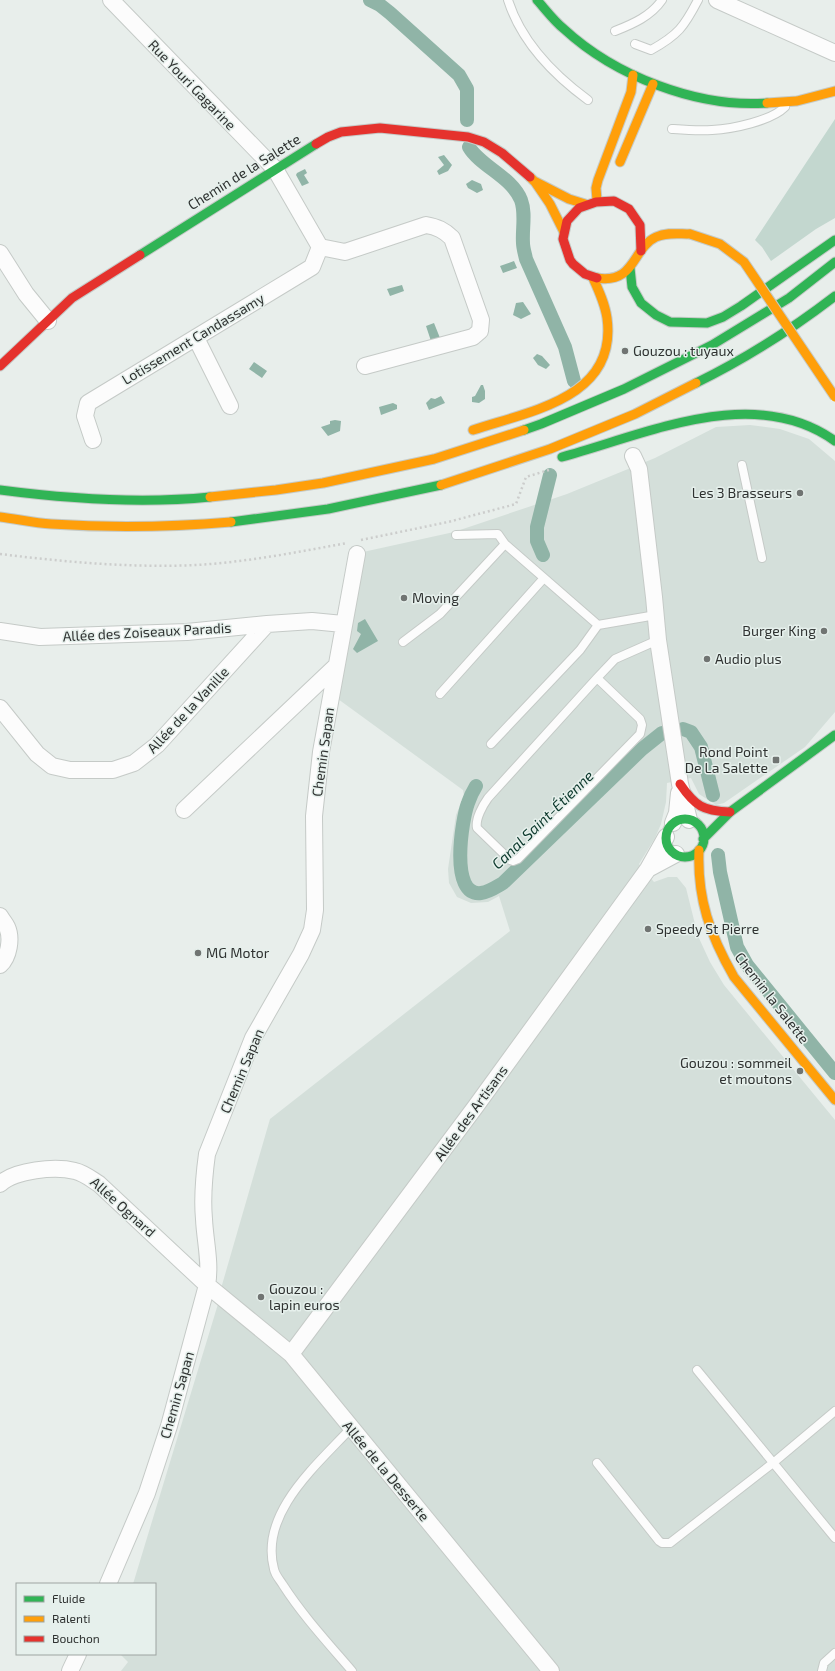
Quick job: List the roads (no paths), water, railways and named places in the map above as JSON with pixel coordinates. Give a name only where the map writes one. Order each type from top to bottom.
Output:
[{"type":"main road","points":[[537,0],[569,34],[593,52],[653,84],[693,95],[739,103],[762,104],[791,101],[835,91]]},
{"type":"main road","points":[[597,200],[596,188],[598,180],[631,92],[633,74]]},
{"type":"main road","points":[[616,174],[653,84]]},
{"type":"main road","name":"Chemin de la Salette","points":[[0,366],[72,298],[275,169],[328,137],[341,132],[380,128],[468,137],[484,142],[502,153],[534,181],[569,199],[585,204]]},
{"type":"main road","name":"Chemin de la Salette","points":[[534,181],[550,204],[564,232]]},
{"type":"main road","points":[[633,214],[640,225],[643,238],[641,251],[637,260],[630,268],[619,276],[606,279],[593,278],[582,273],[573,265],[565,250],[564,232],[568,221],[575,211],[585,204],[611,198],[623,205],[633,214],[649,222]]},
{"type":"main road","points":[[641,251],[650,240],[663,234],[690,234],[705,237],[721,243],[744,262],[835,397]]},
{"type":"main road","points":[[630,268],[632,287],[641,303],[656,315],[670,322],[707,323],[723,317],[742,306],[835,240]]},
{"type":"main road","points":[[0,490],[53,497],[96,499],[186,499],[232,495],[323,483],[434,459],[541,424],[624,390],[712,345],[789,298],[835,262]]},
{"type":"main road","points":[[766,274],[805,331]]},
{"type":"main road","points":[[462,434],[554,403],[573,393],[587,382],[597,370],[604,357],[609,327],[607,312],[601,294],[593,278]]},
{"type":"main road","points":[[442,485],[550,449],[635,414],[727,368],[804,320],[835,296]]},
{"type":"main road","points":[[556,458],[655,429],[714,415],[749,413],[783,417],[814,428],[835,441]]},
{"type":"main road","points":[[0,517],[50,524],[96,526],[188,526],[250,520],[328,509],[541,462]]},
{"type":"main road","points":[[232,495],[306,476]]},
{"type":"main road","points":[[703,839],[730,812],[835,735]]},
{"type":"main road","points":[[680,784],[695,804],[704,810],[714,812],[730,812]]},
{"type":"main road","points":[[700,820],[703,839],[699,850],[683,861],[668,847],[666,837],[669,827],[673,823],[684,819],[700,820],[730,812]]},
{"type":"main road","name":"Chemin la Salette","points":[[699,850],[698,882],[710,932],[721,956],[731,972],[835,1100]]},
{"type":"main road","name":"Chemin la Salette","points":[[683,861],[698,882]]},
{"type":"street","name":"Rue Youri Gagarine","points":[[111,0],[275,169]]},
{"type":"street","points":[[717,0],[835,53]]},
{"type":"street","points":[[275,169],[320,247],[345,252],[426,225],[446,232],[452,238],[481,320],[480,331],[472,337],[365,366]]},
{"type":"street","name":"Lotissement Candassamy","points":[[93,440],[85,416],[88,403],[312,266],[320,247]]},
{"type":"street","points":[[0,252],[26,294],[48,321]]},
{"type":"street","points":[[0,272],[26,294]]},
{"type":"street","points":[[196,338],[230,406]]},
{"type":"street","points":[[633,456],[639,469],[658,640],[680,784],[678,804],[673,823]]},
{"type":"street","name":"Chemin Sapan","points":[[108,1583],[147,1493],[157,1463],[169,1426],[208,1284],[209,1267],[204,1219],[205,1170],[207,1154],[253,1038],[301,954],[312,930],[316,910],[314,816],[321,752],[357,547]]},
{"type":"street","name":"Allée des Zoiseaux Paradis","points":[[0,631],[40,637],[187,632],[267,624],[312,622],[343,624]]},
{"type":"street","name":"Allée de la Vanille","points":[[0,708],[36,754],[52,766],[70,770],[113,770],[134,763],[147,755],[157,746],[267,624]]},
{"type":"street","points":[[184,810],[336,666]]},
{"type":"street","points":[[680,784],[700,820]]},
{"type":"street","name":"Allée des Artisans","points":[[291,1354],[476,1106],[648,869],[666,837]]},
{"type":"street","name":"Allée des Artisans","points":[[648,869],[683,861]]},
{"type":"street","points":[[0,916],[8,928],[10,943],[8,953],[0,965]]},
{"type":"street","name":"Allée Ognard","points":[[0,1184],[14,1175],[49,1170],[75,1171],[87,1176],[99,1184],[208,1284]]},
{"type":"street","name":"Allée de la Desserte","points":[[208,1284],[291,1354],[551,1671]]},
{"type":"street","points":[[70,1671],[78,1655]]},
{"type":"lane","points":[[508,0],[511,11],[535,49],[567,85],[588,100]]},
{"type":"lane","points":[[615,31],[640,20],[659,5],[662,0]]},
{"type":"lane","points":[[635,44],[651,50],[672,37],[682,28],[698,0]]},
{"type":"lane","points":[[672,129],[696,131],[734,127],[779,113],[791,101]]},
{"type":"lane","points":[[742,465],[762,558]]},
{"type":"lane","points":[[456,535],[498,534],[505,544],[598,625]]},
{"type":"lane","points":[[403,642],[440,614],[505,544]]},
{"type":"lane","points":[[440,694],[544,578]]},
{"type":"lane","points":[[491,744],[580,650],[598,625],[656,616]]},
{"type":"lane","points":[[597,678],[640,719],[642,725],[640,734],[518,859],[513,861],[510,860],[477,828],[476,825],[483,805],[597,678],[615,659],[658,640]]},
{"type":"lane","points":[[697,1370],[835,1538]]},
{"type":"lane","points":[[597,1463],[659,1541],[666,1544],[670,1543],[773,1463],[835,1411]]},
{"type":"lane","points":[[351,1428],[298,1486],[276,1522],[272,1546],[274,1571],[293,1600],[352,1671]]},
{"type":"lane","points":[[822,1671],[824,1663],[835,1653]]},
{"type":"waterway","name":"Canal Saint-Étienne","points":[[370,0],[380,5],[390,13],[459,75],[467,89],[467,120]]},
{"type":"waterway","name":"Canal Saint-Étienne","points":[[469,147],[480,160],[511,185],[521,200],[524,216],[523,245],[526,259],[565,347],[574,381]]},
{"type":"waterway","name":"Canal Saint-Étienne","points":[[543,555],[537,541],[537,527],[550,475]]},
{"type":"waterway","name":"Canal Saint-Étienne","points":[[683,729],[691,732],[701,747],[713,795]]},
{"type":"waterway","name":"Canal Saint-Étienne","points":[[476,786],[470,799],[463,824],[460,856],[461,870],[465,883],[471,891],[481,893],[503,883],[642,749],[662,733]]},
{"type":"waterway","name":"Canal Saint-Étienne","points":[[718,855],[720,872],[737,947],[747,965],[835,1073]]},
{"type":"place","name":"Gouzou : tuyaux","points":[[625,351]]},
{"type":"place","name":"Les 3 Brasseurs","points":[[800,493]]},
{"type":"place","name":"Moving","points":[[404,598]]},
{"type":"place","name":"Burger King","points":[[824,631]]},
{"type":"place","name":"Audio plus","points":[[707,659]]},
{"type":"place","name":"Rond Point De La Salette","points":[[776,760]]},
{"type":"place","name":"Speedy St Pierre","points":[[648,929]]},
{"type":"place","name":"MG Motor","points":[[198,953]]},
{"type":"place","name":"Gouzou : sommeil et moutons","points":[[800,1071]]},
{"type":"place","name":"Gouzou : lapin euros","points":[[261,1297]]}]
